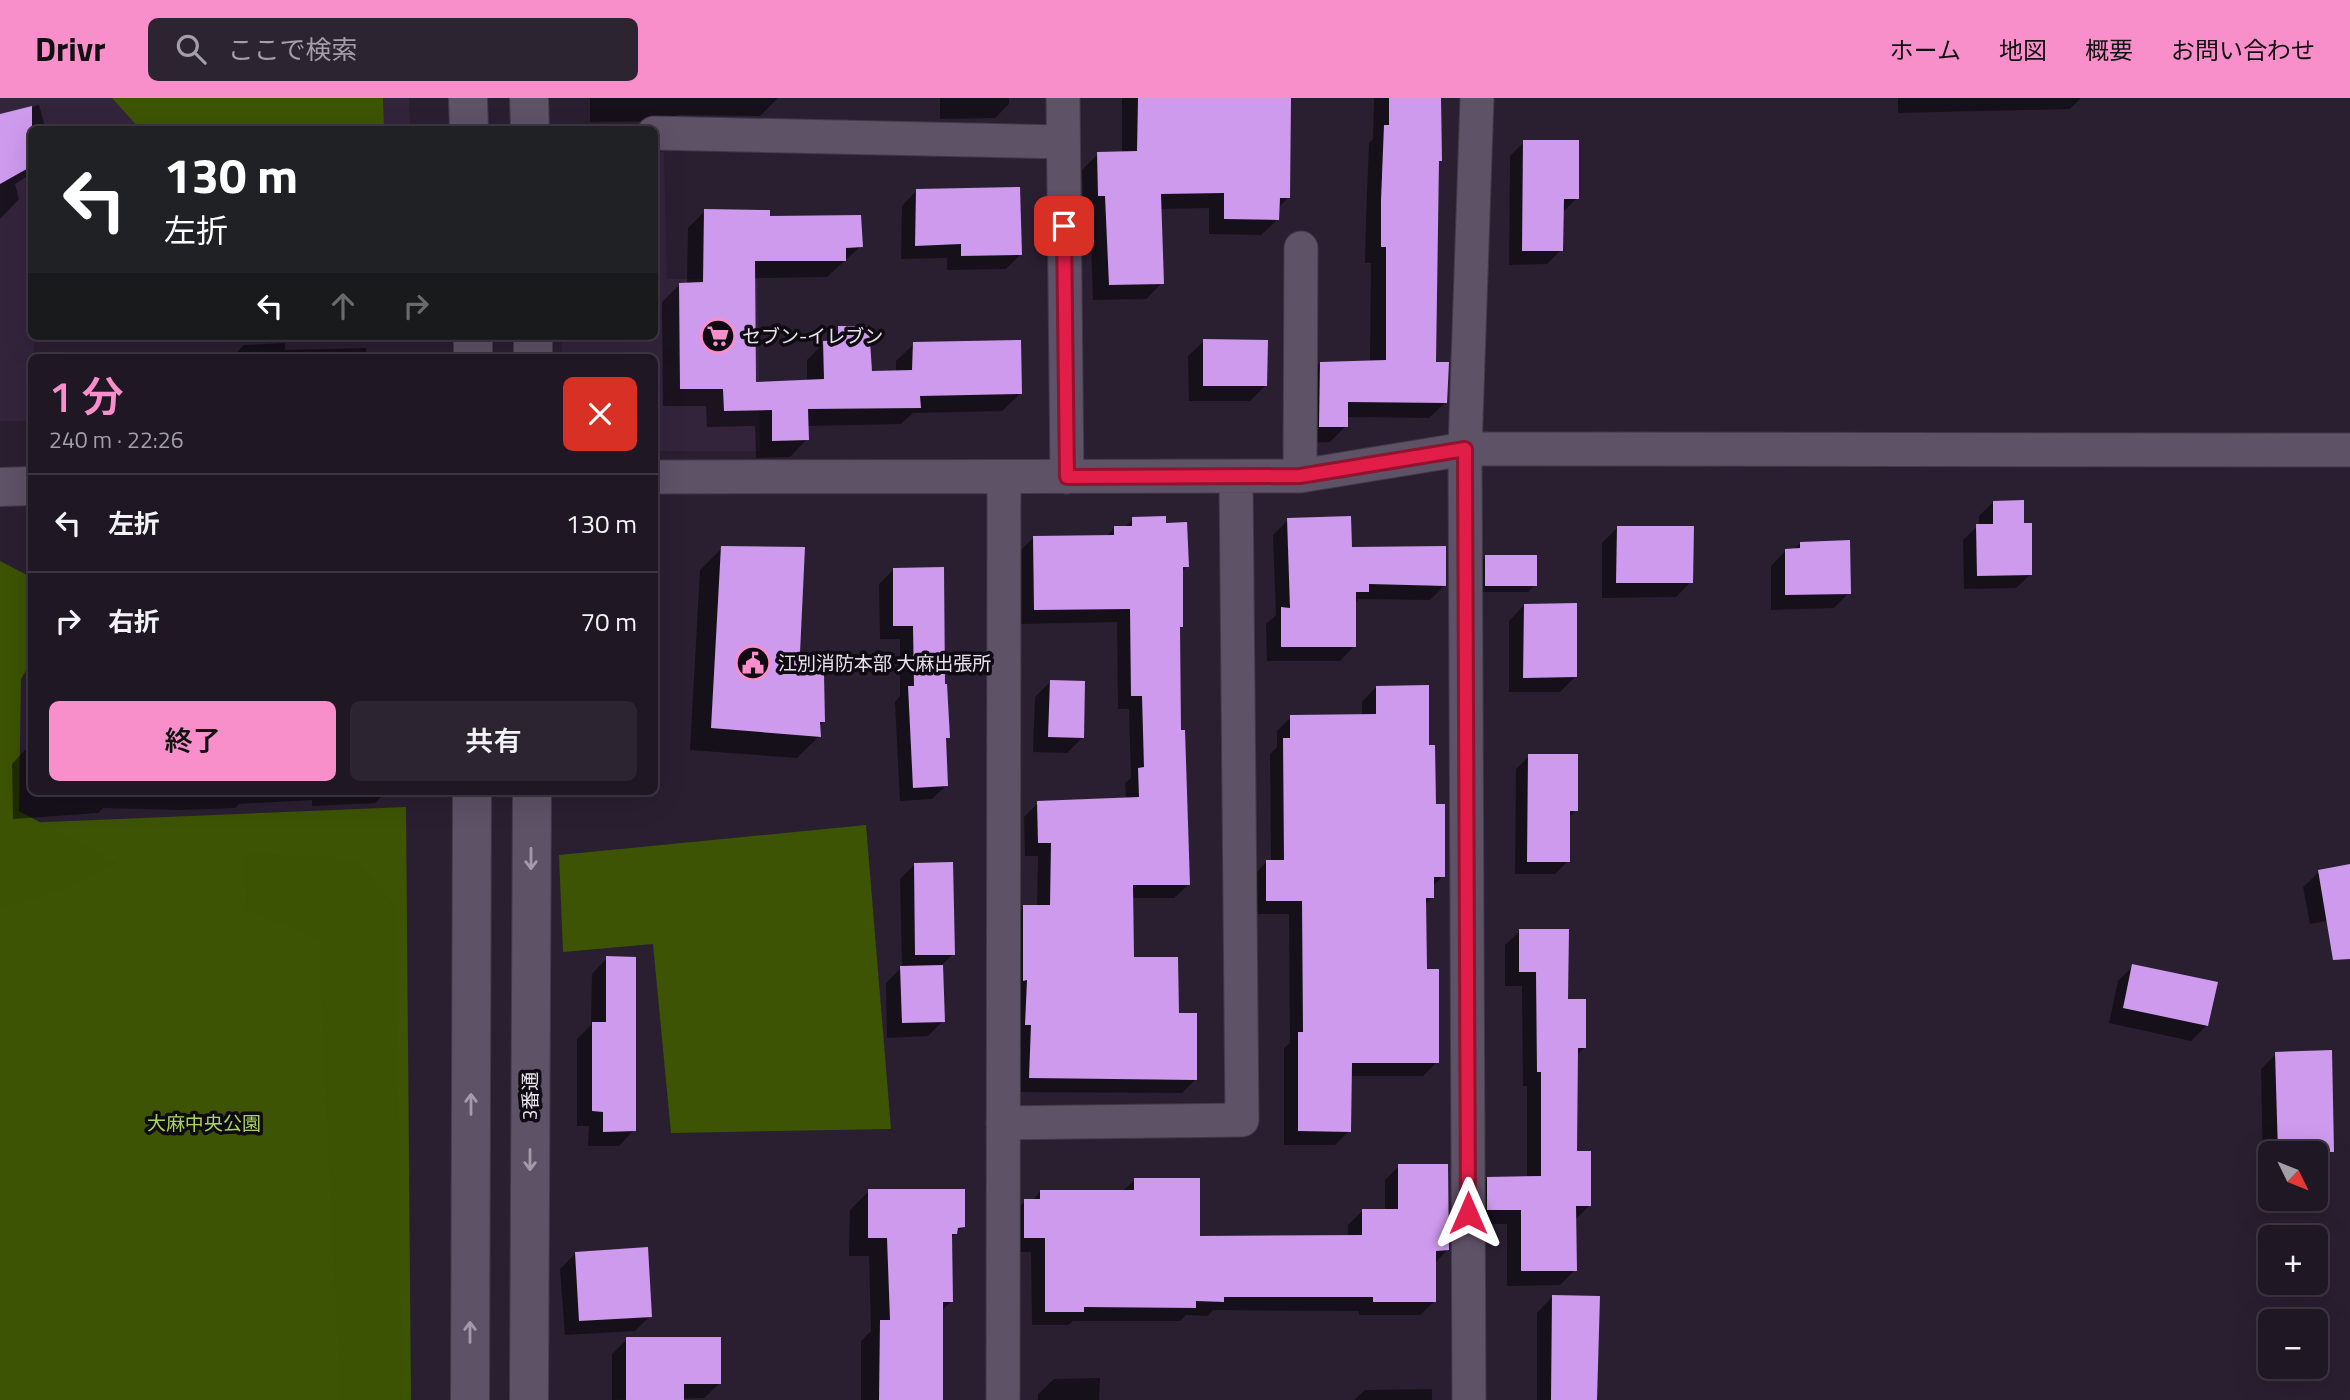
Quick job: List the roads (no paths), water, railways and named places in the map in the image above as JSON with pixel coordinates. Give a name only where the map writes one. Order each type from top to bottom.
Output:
[{"type":"street","points":[[468,98],[469,126]]},
{"type":"street","points":[[529,98],[530,126]]},
{"type":"street","points":[[1063,98],[1067,477]]},
{"type":"street","points":[[1469,1400],[1465,449],[1477,98]]},
{"type":"street","points":[[658,133],[1063,142]]},
{"type":"street","points":[[1300,476],[1301,248]]},
{"type":"street","points":[[658,477],[1300,476],[1465,449],[2350,450]]},
{"type":"street","points":[[1003,1400],[1004,477]]},
{"type":"street","points":[[1003,1123],[1242,1120],[1236,477]]},
{"type":"street","points":[[0,487],[28,486]]},
{"type":"street","points":[[470,1400],[472,795]]},
{"type":"street","name":"3番通","points":[[529,1400],[531,795]]},
{"type":"place","name":"セブン-イレブン","points":[[718,336]]},
{"type":"place","name":"江別消防本部 大麻出張所","points":[[753,663]]},
{"type":"park label","name":"大麻中央公園","points":[[204,1123]]}]
